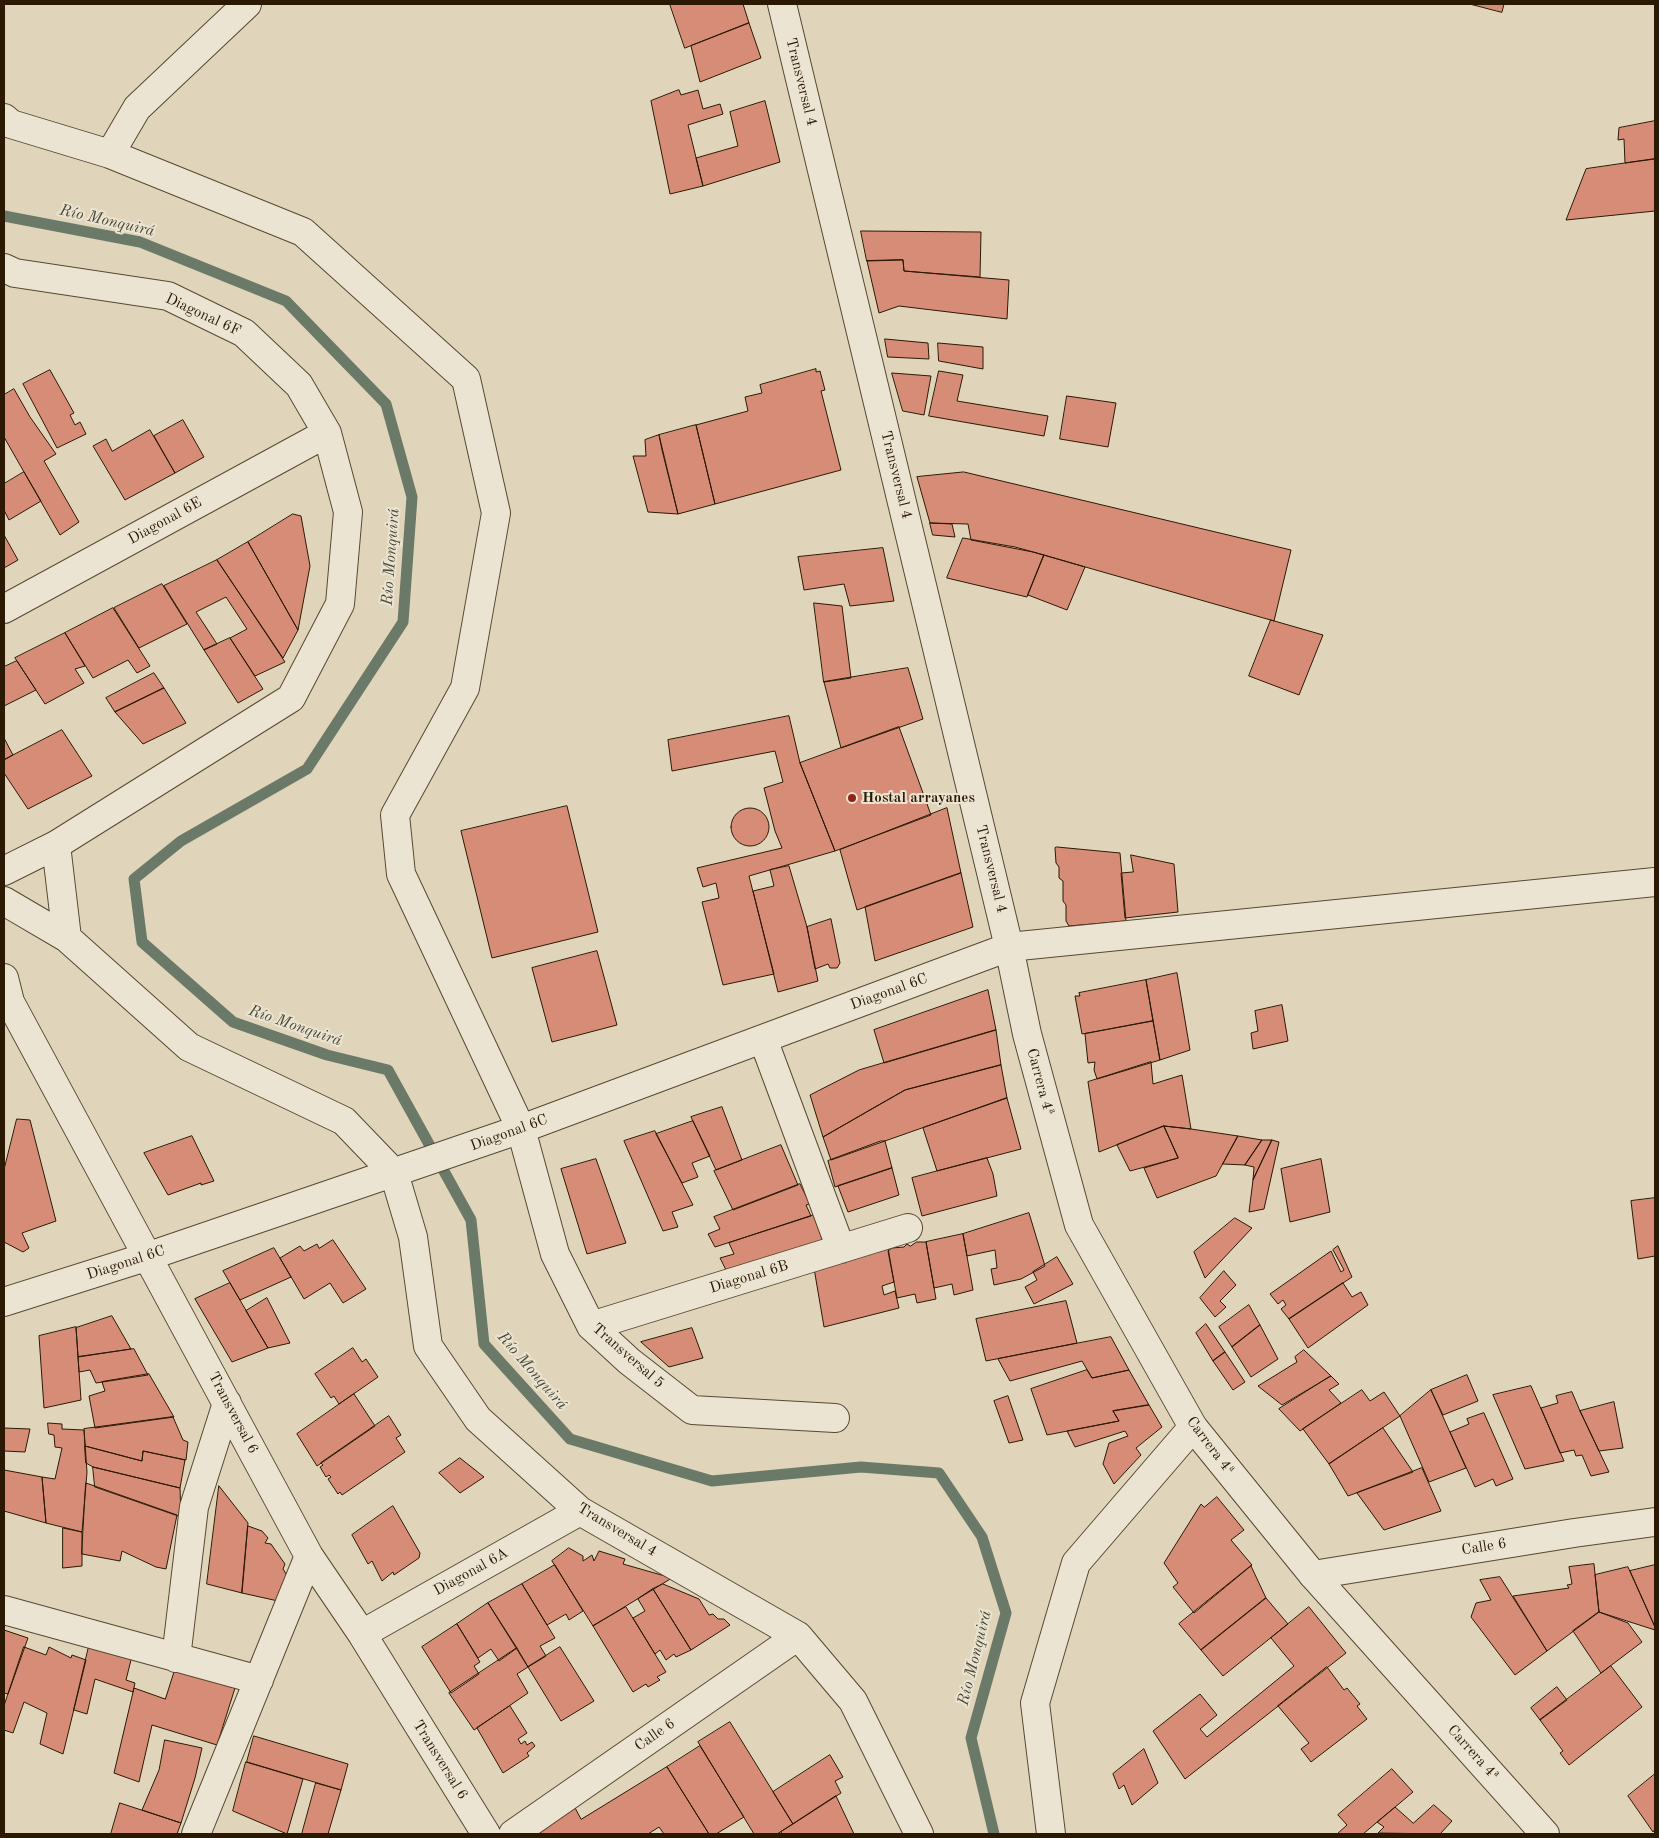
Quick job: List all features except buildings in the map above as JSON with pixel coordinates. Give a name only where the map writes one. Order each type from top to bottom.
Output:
[{"type":"street","points":[[110,154],[137,108],[247,4]]},
{"type":"street","name":"Transversal 4","points":[[782,4],[1009,947]]},
{"type":"street","name":"Transversal 5","points":[[4,118],[11,124],[110,154],[303,232],[466,379],[496,513],[465,688],[395,815],[401,874],[521,1129],[556,1254],[591,1326],[629,1361],[692,1410],[834,1418]]},
{"type":"street","name":"Diagonal 6F","points":[[4,268],[15,273],[168,296],[244,333],[298,384],[327,433],[348,512],[340,604],[291,698],[56,845],[4,871]]},
{"type":"street","name":"Diagonal 6E","points":[[4,609],[327,433]]},
{"type":"street","points":[[56,845],[67,938]]},
{"type":"street","name":"Diagonal 6C","points":[[4,1302],[148,1256],[476,1145],[1009,947],[1655,882]]},
{"type":"street","points":[[4,901],[67,938],[189,1047],[344,1121],[394,1173]]},
{"type":"street","name":"Carrera 4ª","points":[[1009,947],[1027,1034],[1080,1226],[1193,1427],[1313,1575],[1545,1834]]},
{"type":"street","points":[[4,1030],[7,990]]},
{"type":"street","name":"Transversal 6","points":[[7,990],[309,1556],[362,1634],[486,1834]]},
{"type":"street","points":[[763,1039],[841,1249]]},
{"type":"street","name":"Transversal 4","points":[[394,1173],[413,1237],[428,1346],[478,1419],[580,1510],[798,1636],[853,1701],[919,1834]]},
{"type":"street","name":"Diagonal 6B","points":[[591,1326],[908,1228]]},
{"type":"street","points":[[176,1658],[194,1507],[227,1403]]},
{"type":"street","points":[[1051,1834],[1035,1703],[1076,1563],[1193,1427]]},
{"type":"street","name":"Diagonal 6A","points":[[362,1634],[580,1510]]},
{"type":"street","name":"Calle 6","points":[[1313,1575],[1574,1533],[1655,1522]]},
{"type":"street","points":[[196,1834],[309,1556]]},
{"type":"street","points":[[4,1610],[259,1680]]},
{"type":"street","name":"Calle 6","points":[[512,1834],[798,1636]]},
{"type":"waterway","name":"Río Monquirá","points":[[4,216],[140,242],[286,301],[386,404],[412,497],[403,622],[307,769],[181,841],[134,879],[142,942],[233,1022],[327,1055],[388,1070],[471,1220],[484,1344],[570,1439],[712,1481],[861,1467],[939,1473],[982,1537],[1006,1613],[971,1738],[994,1834]]},
{"type":"place","name":"Hostal arrayanes","points":[[852,798]]}]
